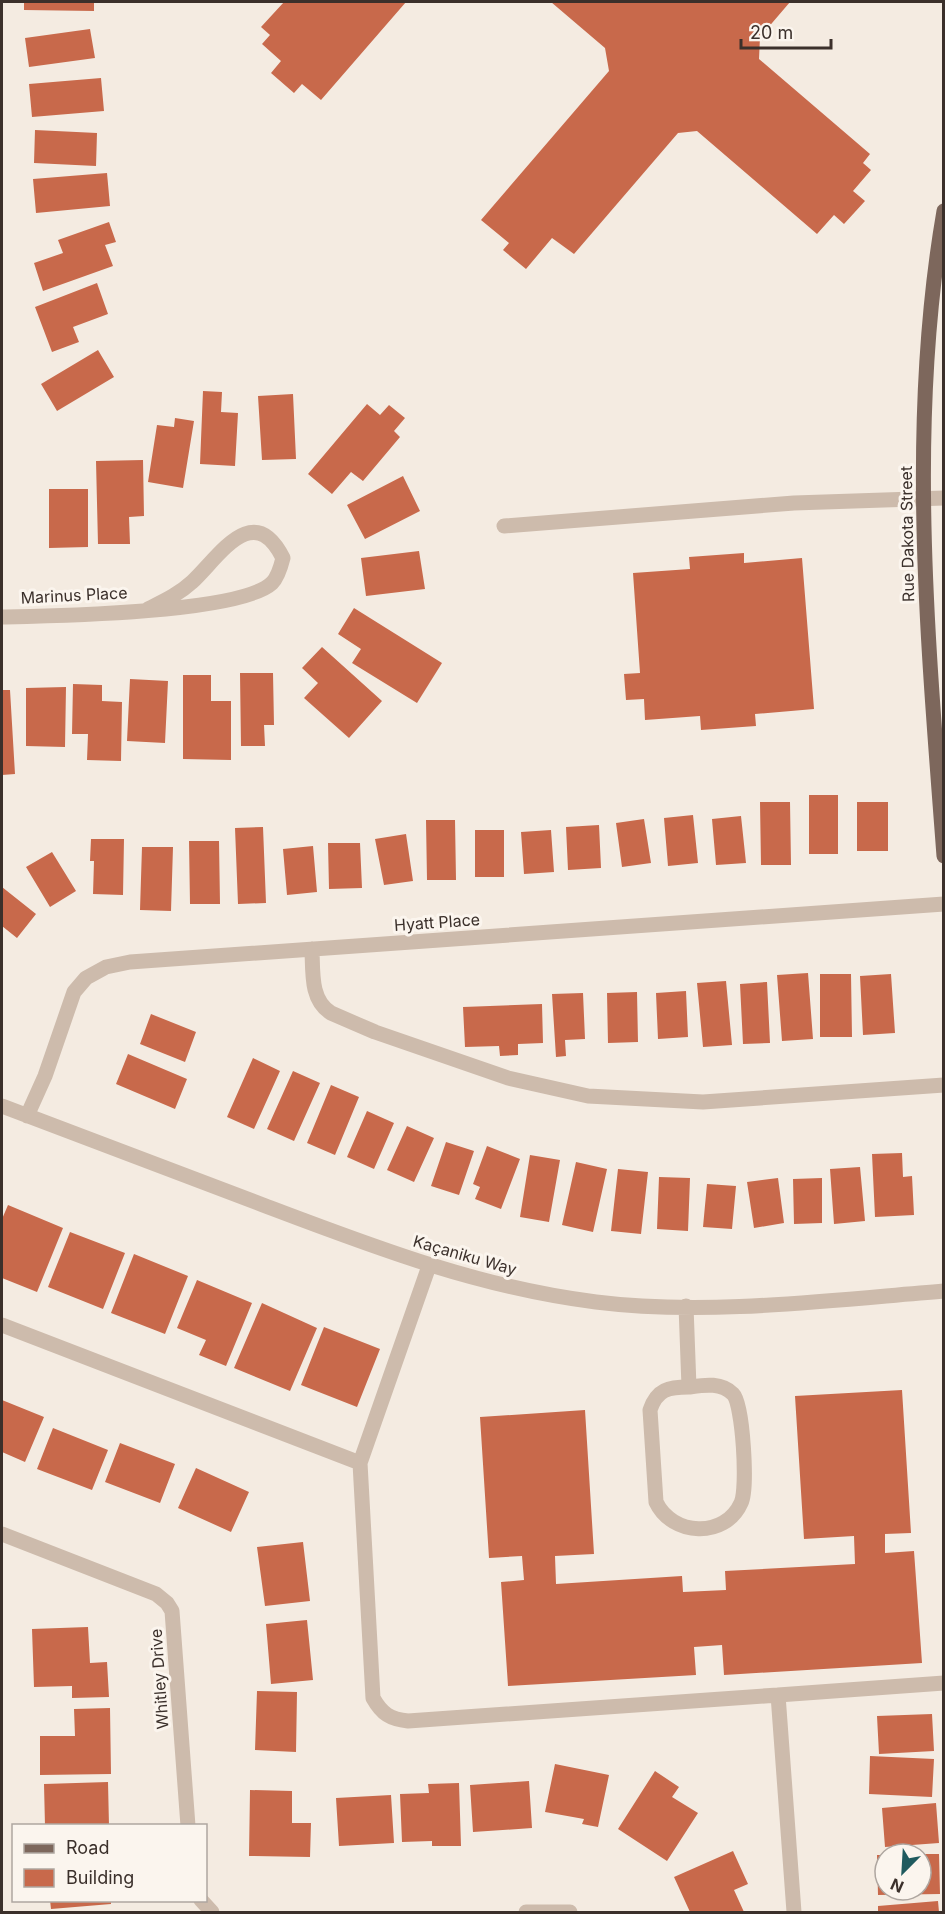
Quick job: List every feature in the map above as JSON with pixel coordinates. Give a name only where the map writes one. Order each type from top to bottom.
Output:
[{"type":"main road","name":"Rue Dakota Street","points":[[944,211],[922,438],[924,582],[944,856]]},
{"type":"street","points":[[504,526],[794,504],[944,498]]},
{"type":"street","name":"Marinus Place","points":[[2,617],[148,609],[207,604],[261,590],[273,582],[283,558],[276,545],[266,536],[253,531],[241,535],[228,543],[184,589],[148,609]]},
{"type":"street","name":"Hyatt Place","points":[[27,1116],[45,1076],[74,992],[86,978],[106,967],[130,962],[944,904]]},
{"type":"street","points":[[312,949],[317,998],[321,1006],[331,1013],[460,1062],[550,1088],[588,1096],[703,1102],[944,1085]]},
{"type":"street","name":"Kaçaniku Way","points":[[2,1106],[429,1266],[470,1279],[561,1297],[641,1306],[686,1306],[782,1303],[944,1291]]},
{"type":"street","points":[[429,1266],[360,1463],[373,1698],[382,1714],[408,1721],[944,1683]]},
{"type":"street","points":[[686,1306],[689,1387]]},
{"type":"street","points":[[2,1325],[360,1463]]},
{"type":"street","points":[[721,1386],[731,1392],[738,1400],[742,1445],[744,1496],[741,1505],[721,1524],[700,1530],[679,1526],[660,1511],[656,1502],[650,1410],[652,1402],[669,1387],[689,1387],[721,1386]]},
{"type":"street","name":"Whitley Drive","points":[[2,1534],[156,1594],[167,1603],[172,1611],[188,1824]]},
{"type":"street","points":[[778,1695],[794,1912]]},
{"type":"street","points":[[525,1912],[570,1912]]},
{"type":"building","points":[[24,2],[94,2],[94,11],[24,10]]},
{"type":"building","points":[[284,2],[406,2],[321,100],[302,84],[294,93],[271,73],[281,61],[262,44],[270,35],[261,27]]},
{"type":"building","points":[[551,2],[790,2],[760,37],[759,59],[870,154],[863,163],[871,170],[853,191],[865,201],[844,224],[834,215],[817,234],[697,131],[678,133],[574,254],[552,238],[526,269],[503,250],[509,243],[481,220],[609,71],[605,48]]},
{"type":"building","points":[[90,29],[95,58],[29,67],[25,38]]},
{"type":"building","points":[[101,78],[104,111],[32,117],[29,84]]},
{"type":"building","points":[[35,130],[97,133],[96,166],[34,163]]},
{"type":"building","points":[[107,173],[110,206],[36,213],[33,179]]},
{"type":"building","points":[[109,222],[116,242],[105,245],[113,266],[43,291],[34,263],[63,253],[58,240]]},
{"type":"building","points":[[97,283],[108,314],[73,327],[79,342],[52,352],[35,307]]},
{"type":"building","points":[[98,350],[114,377],[57,411],[41,384]]},
{"type":"building","points":[[203,391],[222,392],[221,412],[238,413],[235,466],[200,464]]},
{"type":"building","points":[[293,394],[296,459],[262,460],[258,396]]},
{"type":"building","points":[[367,404],[380,415],[389,405],[405,418],[394,431],[400,437],[363,481],[351,472],[332,494],[308,474]]},
{"type":"building","points":[[175,418],[194,421],[183,488],[148,482],[157,425],[174,427]]},
{"type":"building","points":[[143,460],[144,516],[129,517],[130,544],[98,544],[96,461]]},
{"type":"building","points":[[403,476],[420,511],[365,539],[347,505]]},
{"type":"building","points":[[49,489],[88,489],[88,547],[49,548]]},
{"type":"building","points":[[419,551],[425,589],[366,596],[361,558]]},
{"type":"building","points":[[744,553],[744,563],[802,558],[814,709],[755,714],[756,726],[701,730],[700,716],[645,720],[644,699],[626,700],[624,674],[640,673],[633,573],[690,569],[689,557]]},
{"type":"building","points":[[354,608],[442,663],[417,703],[352,663],[361,649],[338,634]]},
{"type":"building","points":[[322,647],[382,701],[349,738],[304,698],[318,683],[302,668]]},
{"type":"building","points":[[240,673],[273,673],[274,725],[264,725],[265,746],[241,746]]},
{"type":"building","points":[[183,675],[211,675],[211,701],[231,701],[231,760],[183,759]]},
{"type":"building","points":[[130,679],[168,681],[165,743],[127,741]]},
{"type":"building","points":[[73,684],[102,685],[102,701],[122,702],[121,761],[87,760],[88,734],[72,734]]},
{"type":"building","points":[[66,687],[65,747],[26,746],[26,688]]},
{"type":"building","points":[[2,690],[10,690],[15,774],[2,775]]},
{"type":"building","points":[[809,795],[838,795],[838,854],[809,854]]},
{"type":"building","points":[[760,802],[790,802],[791,865],[761,865]]},
{"type":"building","points":[[857,802],[888,802],[888,851],[857,851]]},
{"type":"building","points":[[693,815],[698,863],[668,866],[664,818]]},
{"type":"building","points":[[741,816],[746,863],[716,865],[712,819]]},
{"type":"building","points":[[644,819],[651,863],[622,867],[616,823]]},
{"type":"building","points":[[426,820],[455,820],[456,880],[427,880]]},
{"type":"building","points":[[599,825],[601,868],[568,870],[566,827]]},
{"type":"building","points":[[263,827],[266,903],[238,904],[235,828]]},
{"type":"building","points":[[475,830],[504,830],[504,877],[475,877]]},
{"type":"building","points":[[551,830],[554,872],[524,874],[521,832]]},
{"type":"building","points":[[406,834],[413,881],[384,885],[375,839]]},
{"type":"building","points":[[91,839],[124,839],[123,895],[93,894],[94,861],[90,861]]},
{"type":"building","points":[[189,841],[219,841],[220,904],[190,904]]},
{"type":"building","points":[[328,843],[360,843],[362,888],[329,889]]},
{"type":"building","points":[[313,846],[317,892],[287,895],[283,849]]},
{"type":"building","points":[[142,847],[173,847],[171,911],[140,910]]},
{"type":"building","points":[[52,852],[76,891],[50,907],[26,867]]},
{"type":"building","points":[[2,887],[36,914],[17,938],[2,926]]},
{"type":"building","points":[[808,973],[813,1039],[782,1041],[777,975]]},
{"type":"building","points":[[820,974],[851,974],[852,1037],[820,1037]]},
{"type":"building","points":[[891,974],[895,1033],[863,1035],[860,976]]},
{"type":"building","points":[[726,981],[732,1045],[703,1047],[697,983]]},
{"type":"building","points":[[767,982],[770,1043],[743,1044],[740,984]]},
{"type":"building","points":[[686,991],[688,1037],[658,1039],[656,993]]},
{"type":"building","points":[[637,992],[638,1042],[608,1043],[607,993]]},
{"type":"building","points":[[583,993],[585,1039],[565,1040],[566,1056],[556,1057],[552,994]]},
{"type":"building","points":[[542,1004],[543,1043],[518,1044],[518,1055],[500,1056],[499,1046],[465,1047],[463,1007]]},
{"type":"building","points":[[151,1014],[196,1032],[185,1062],[140,1044]]},
{"type":"building","points":[[128,1054],[187,1079],[175,1109],[116,1084]]},
{"type":"building","points":[[253,1058],[280,1071],[254,1129],[227,1117]]},
{"type":"building","points":[[293,1071],[320,1083],[294,1141],[267,1129]]},
{"type":"building","points":[[331,1085],[359,1097],[335,1155],[307,1143]]},
{"type":"building","points":[[367,1111],[394,1123],[374,1169],[347,1157]]},
{"type":"building","points":[[407,1126],[434,1138],[414,1182],[387,1170]]},
{"type":"building","points":[[446,1142],[474,1151],[459,1195],[431,1186]]},
{"type":"building","points":[[487,1146],[520,1159],[501,1209],[475,1199],[480,1187],[473,1184]]},
{"type":"building","points":[[902,1153],[903,1177],[912,1176],[914,1215],[875,1217],[872,1154]]},
{"type":"building","points":[[530,1155],[560,1160],[549,1222],[520,1217]]},
{"type":"building","points":[[576,1162],[607,1169],[593,1232],[562,1225]]},
{"type":"building","points":[[860,1167],[865,1221],[834,1224],[830,1169]]},
{"type":"building","points":[[618,1169],[648,1172],[641,1234],[611,1231]]},
{"type":"building","points":[[659,1177],[690,1178],[688,1231],[657,1229]]},
{"type":"building","points":[[778,1178],[784,1223],[754,1228],[747,1182]]},
{"type":"building","points":[[822,1178],[822,1223],[794,1224],[793,1179]]},
{"type":"building","points":[[707,1184],[736,1186],[732,1229],[703,1227]]},
{"type":"building","points":[[8,1205],[63,1228],[37,1292],[2,1278],[2,1219]]},
{"type":"building","points":[[70,1232],[125,1253],[103,1309],[48,1287]]},
{"type":"building","points":[[134,1254],[188,1276],[165,1334],[111,1313]]},
{"type":"building","points":[[197,1280],[252,1303],[226,1366],[199,1355],[206,1340],[177,1328]]},
{"type":"building","points":[[262,1303],[317,1328],[290,1391],[234,1368]]},
{"type":"building","points":[[324,1327],[380,1349],[357,1407],[301,1385]]},
{"type":"building","points":[[902,1390],[911,1533],[885,1534],[885,1553],[914,1551],[922,1663],[724,1675],[722,1645],[694,1647],[696,1675],[508,1686],[501,1582],[524,1580],[522,1556],[489,1558],[480,1417],[585,1410],[594,1554],[555,1556],[556,1584],[682,1576],[683,1592],[726,1590],[725,1571],[855,1564],[854,1536],[804,1539],[795,1396]]},
{"type":"building","points":[[2,1400],[44,1417],[25,1462],[2,1452]]},
{"type":"building","points":[[53,1428],[108,1450],[92,1490],[37,1469]]},
{"type":"building","points":[[120,1443],[175,1464],[160,1503],[105,1482]]},
{"type":"building","points":[[196,1468],[249,1492],[231,1532],[178,1508]]},
{"type":"building","points":[[303,1542],[310,1601],[265,1606],[257,1547]]},
{"type":"building","points":[[307,1620],[313,1680],[271,1684],[266,1624]]},
{"type":"building","points":[[88,1627],[90,1663],[107,1662],[109,1697],[72,1698],[72,1686],[34,1687],[32,1629]]},
{"type":"building","points":[[257,1691],[297,1692],[296,1752],[255,1750]]},
{"type":"building","points":[[110,1708],[111,1774],[40,1775],[40,1736],[75,1736],[74,1709]]},
{"type":"building","points":[[932,1714],[934,1751],[879,1754],[877,1716]]},
{"type":"building","points":[[870,1756],[934,1759],[932,1797],[869,1794]]},
{"type":"building","points":[[555,1764],[609,1775],[598,1827],[582,1824],[584,1819],[545,1812]]},
{"type":"building","points":[[655,1771],[679,1787],[672,1797],[698,1813],[667,1861],[618,1829]]},
{"type":"building","points":[[529,1781],[532,1828],[473,1832],[470,1785]]},
{"type":"building","points":[[108,1782],[109,1824],[45,1824],[44,1784]]},
{"type":"building","points":[[459,1783],[461,1846],[432,1846],[432,1841],[402,1842],[400,1794],[429,1793],[428,1784]]},
{"type":"building","points":[[250,1790],[292,1791],[292,1823],[311,1823],[310,1857],[249,1856]]},
{"type":"building","points":[[391,1795],[394,1843],[339,1846],[336,1798]]},
{"type":"building","points":[[936,1803],[939,1843],[885,1842],[882,1808]]},
{"type":"building","points":[[733,1851],[748,1884],[734,1890],[744,1912],[690,1912],[674,1877]]},
{"type":"building","points":[[933,1854],[939,1854],[940,1894],[933,1894]]},
{"type":"building","points":[[938,1901],[939,1912],[878,1912],[878,1906]]},
{"type":"building","points":[[50,1902],[111,1902],[111,1904],[51,1909]]}]
